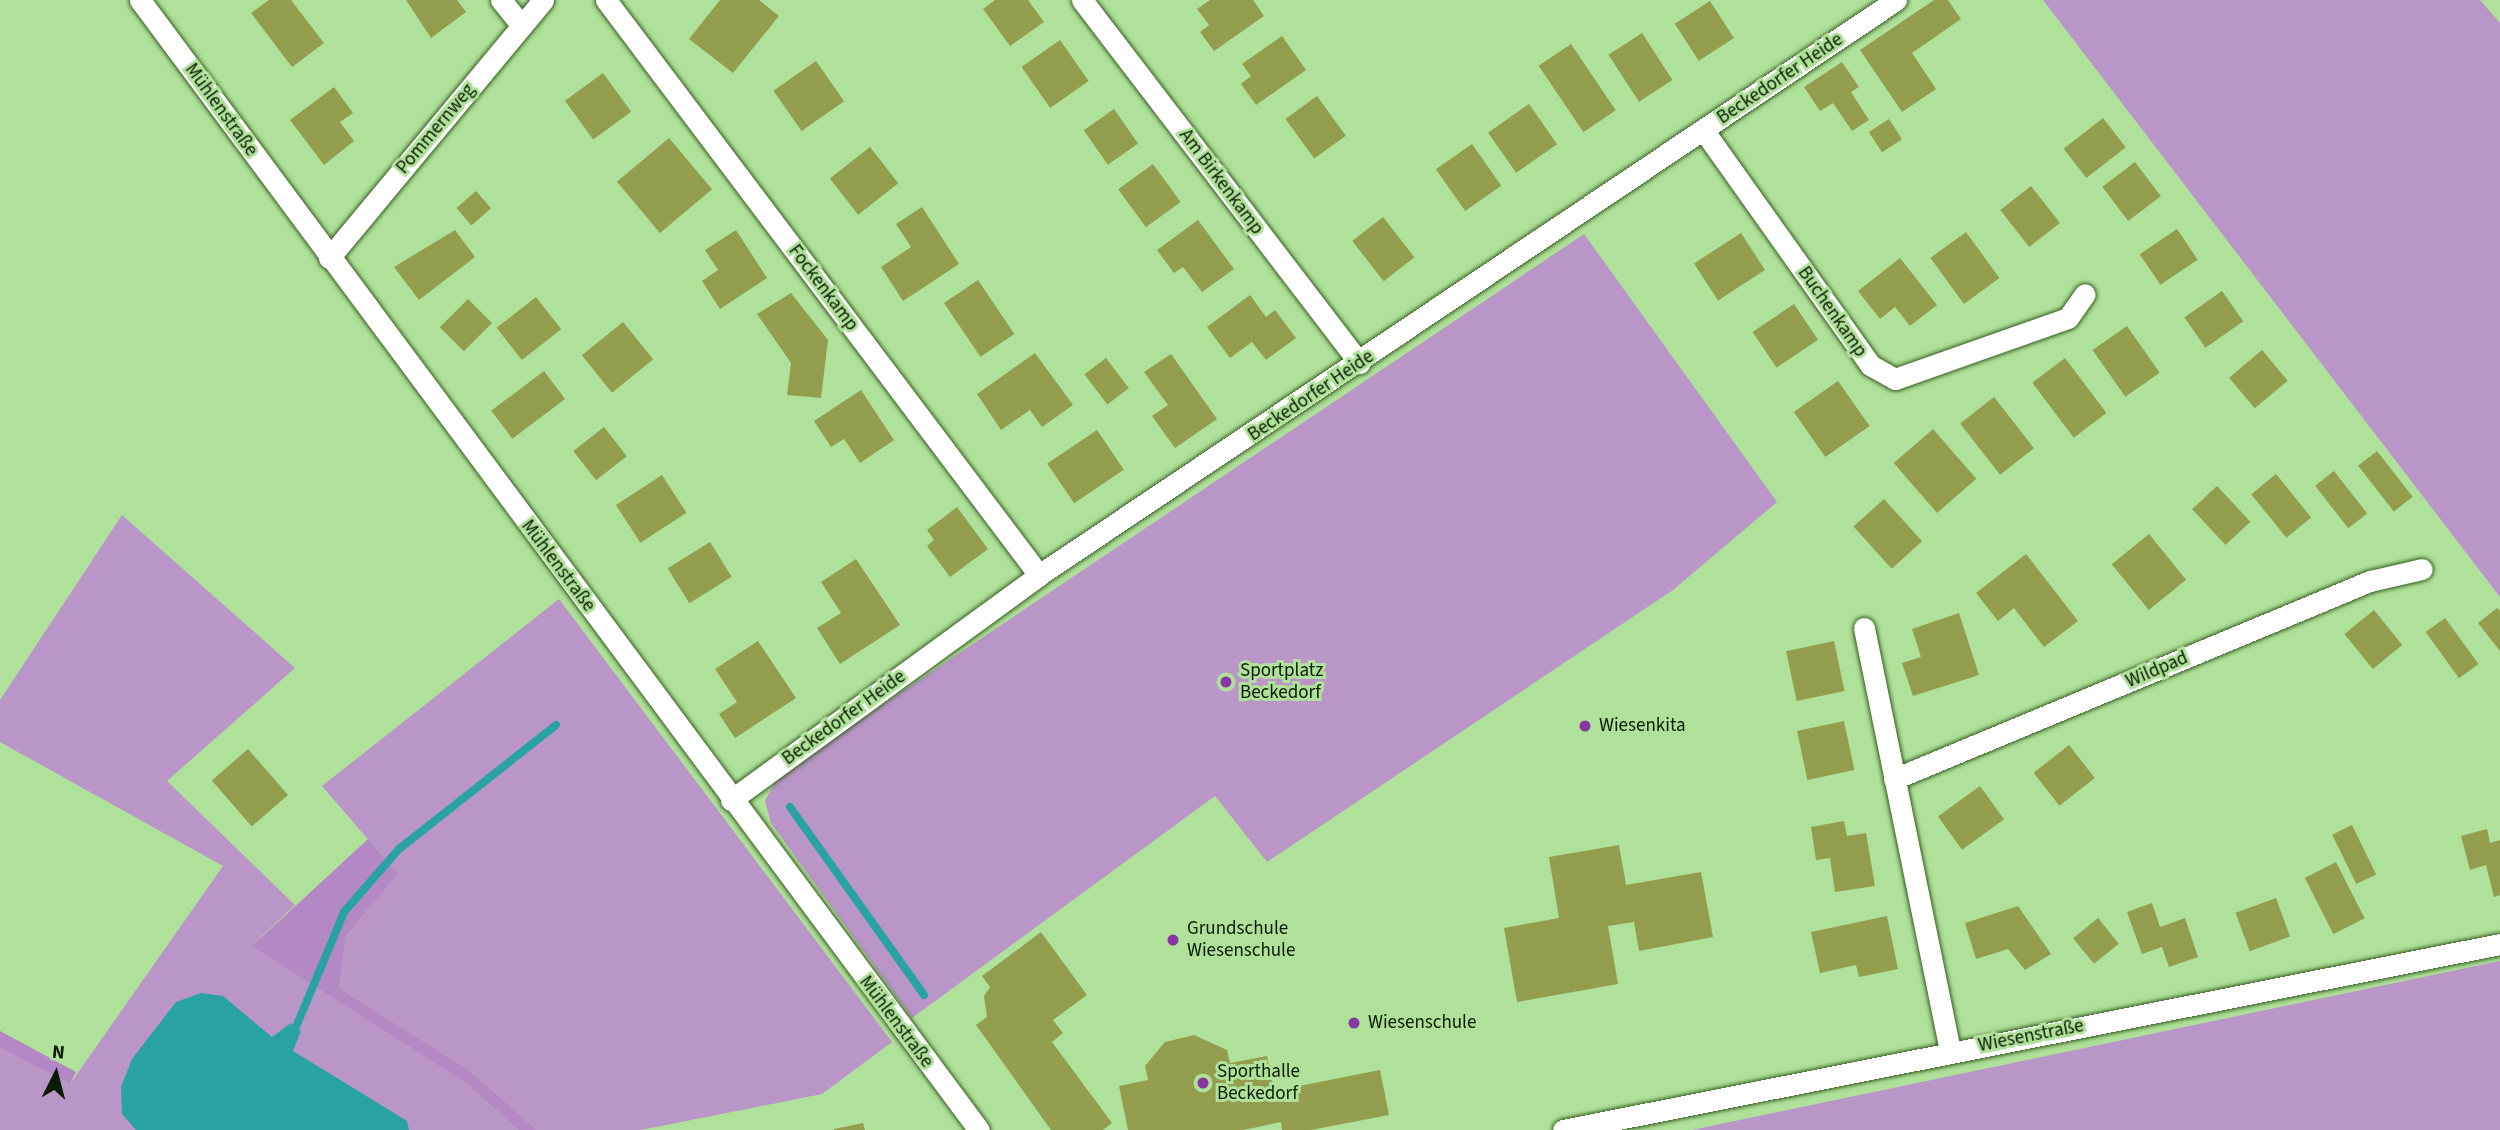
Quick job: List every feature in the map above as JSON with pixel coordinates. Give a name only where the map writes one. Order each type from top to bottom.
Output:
[{"type":"street","name":"Mühlenstraße","points":[[140,0],[731,800],[979,1130]]},
{"type":"street","points":[[501,0],[522,26]]},
{"type":"street","name":"Pommernweg","points":[[329,258],[543,0]]},
{"type":"street","name":"Fockenkamp","points":[[606,0],[1040,575]]},
{"type":"street","name":"Am Birkenkamp","points":[[1082,0],[1360,363]]},
{"type":"street","name":"Beckedorfer Heide","points":[[731,800],[1040,575],[1360,363],[1896,0]]},
{"type":"street","name":"Buchenkamp","points":[[1704,131],[1870,365],[1895,379],[2068,318],[2085,294]]},
{"type":"street","name":"Wildpad","points":[[1894,779],[2370,581],[2422,569]]},
{"type":"street","points":[[1864,628],[1950,1052]]},
{"type":"street","name":"Wiesenstraße","points":[[1563,1130],[2500,944]]},
{"type":"shaded area","points":[[2043,0],[2480,0],[2500,23],[2500,597]]},
{"type":"shaded area","name":"Sportplatz Beckedorf","points":[[1584,234],[1777,502],[1673,590],[1267,862],[1215,796],[912,1018],[771,823],[765,801],[779,774]]},
{"type":"shaded area","points":[[122,515],[295,668],[167,781],[295,905],[260,938],[465,1082],[518,1130],[0,1130],[0,1048],[70,1084],[223,866],[0,742],[0,700]]},
{"type":"shaded area","points":[[559,599],[892,1042],[822,1094],[641,1130],[537,1130],[469,1070],[339,988],[346,936],[398,874],[322,786]]},
{"type":"shaded area","points":[[368,839],[398,874],[346,936],[339,988],[469,1070],[537,1130],[518,1130],[465,1082],[252,946]]},
{"type":"shaded area","points":[[2500,961],[2500,1130],[1692,1130]]},
{"type":"shaded area","points":[[0,1031],[76,1072],[70,1084],[0,1048]]},
{"type":"water","points":[[201,993],[223,996],[272,1037],[291,1023],[301,1031],[293,1051],[407,1121],[409,1130],[136,1130],[122,1114],[121,1087],[132,1059],[176,1002]]},
{"type":"building","points":[[269,0],[291,0],[324,43],[292,67],[251,13]]},
{"type":"building","points":[[406,0],[457,0],[466,12],[431,38]]},
{"type":"building","points":[[720,0],[759,0],[779,16],[733,73],[689,39]]},
{"type":"building","points":[[995,0],[1028,0],[1044,22],[1010,46],[983,9]]},
{"type":"building","points":[[1210,0],[1253,0],[1264,16],[1214,51],[1200,32],[1209,25],[1197,9]]},
{"type":"building","points":[[1934,0],[1948,0],[1961,19],[1912,53],[1936,89],[1902,112],[1860,50]]},
{"type":"building","points":[[1710,1],[1734,38],[1699,61],[1675,24]]},
{"type":"building","points":[[1642,33],[1672,80],[1639,102],[1608,55]]},
{"type":"building","points":[[1282,36],[1306,70],[1256,105],[1241,84],[1251,76],[1242,64]]},
{"type":"building","points":[[1060,40],[1089,81],[1050,108],[1021,67]]},
{"type":"building","points":[[1571,44],[1616,110],[1583,132],[1539,66]]},
{"type":"building","points":[[816,61],[844,101],[802,131],[773,91]]},
{"type":"building","points":[[1842,62],[1859,87],[1851,92],[1869,120],[1852,131],[1833,103],[1820,111],[1804,87]]},
{"type":"building","points":[[603,73],[631,112],[593,139],[565,101]]},
{"type":"building","points":[[334,87],[353,113],[340,122],[354,141],[324,165],[290,120]]},
{"type":"building","points":[[1317,96],[1346,136],[1314,159],[1285,119]]},
{"type":"building","points":[[1529,104],[1557,144],[1516,173],[1488,133]]},
{"type":"building","points":[[1114,109],[1138,143],[1108,165],[1084,130]]},
{"type":"building","points":[[2103,118],[2126,147],[2086,178],[2064,149]]},
{"type":"building","points":[[1889,119],[1902,139],[1882,152],[1869,132]]},
{"type":"building","points":[[669,138],[712,189],[660,233],[617,182]]},
{"type":"building","points":[[1472,144],[1501,186],[1465,211],[1436,169]]},
{"type":"building","points":[[870,147],[898,183],[858,215],[830,178]]},
{"type":"building","points":[[2135,162],[2161,196],[2128,221],[2102,187]]},
{"type":"building","points":[[1153,164],[1181,202],[1146,227],[1118,189]]},
{"type":"building","points":[[2031,186],[2060,223],[2029,247],[2000,210]]},
{"type":"building","points":[[476,191],[491,208],[471,225],[456,208]]},
{"type":"building","points":[[922,207],[959,264],[903,301],[881,267],[911,247],[896,224]]},
{"type":"building","points":[[1383,217],[1414,257],[1384,281],[1352,241]]},
{"type":"building","points":[[1198,220],[1234,269],[1202,292],[1183,267],[1174,273],[1157,250]]},
{"type":"building","points":[[2177,229],[2198,260],[2160,285],[2140,254]]},
{"type":"building","points":[[455,230],[475,257],[419,300],[394,267]]},
{"type":"building","points":[[736,230],[767,278],[720,309],[702,281],[718,270],[705,250]]},
{"type":"building","points":[[1966,232],[2000,278],[1964,304],[1930,258]]},
{"type":"building","points":[[1741,233],[1765,270],[1718,300],[1694,263]]},
{"type":"building","points":[[1900,258],[1937,305],[1910,326],[1895,307],[1880,319],[1858,291]]},
{"type":"building","points":[[978,280],[1014,334],[980,357],[944,303]]},
{"type":"building","points":[[2222,291],[2243,321],[2206,348],[2184,317]]},
{"type":"building","points":[[791,293],[828,340],[821,398],[787,395],[791,363],[757,314]]},
{"type":"building","points":[[1250,295],[1266,317],[1275,310],[1296,338],[1266,360],[1252,342],[1230,358],[1207,327]]},
{"type":"building","points":[[536,297],[561,329],[522,360],[497,328]]},
{"type":"building","points":[[468,299],[492,323],[464,351],[440,327]]},
{"type":"building","points":[[1794,304],[1818,340],[1777,368],[1753,332]]},
{"type":"building","points":[[623,322],[653,359],[612,393],[582,355]]},
{"type":"building","points":[[2127,326],[2160,373],[2125,397],[2093,350]]},
{"type":"building","points":[[2262,350],[2288,381],[2255,408],[2229,378]]},
{"type":"building","points":[[1035,353],[1073,405],[1042,427],[1030,410],[1001,430],[977,394]]},
{"type":"building","points":[[1171,354],[1217,419],[1175,448],[1152,416],[1168,405],[1144,372]]},
{"type":"building","points":[[1106,358],[1129,388],[1107,405],[1084,374]]},
{"type":"building","points":[[2065,358],[2107,413],[2074,438],[2032,383]]},
{"type":"building","points":[[544,371],[565,399],[512,439],[491,411]]},
{"type":"building","points":[[1838,381],[1870,426],[1825,457],[1794,412]]},
{"type":"building","points":[[861,390],[894,440],[860,463],[844,439],[831,447],[814,421]]},
{"type":"building","points":[[1994,397],[2034,448],[2000,475],[1960,423]]},
{"type":"building","points":[[604,427],[627,456],[596,480],[573,451]]},
{"type":"building","points":[[1933,429],[1976,479],[1937,513],[1894,463]]},
{"type":"building","points":[[1097,430],[1124,470],[1074,503],[1047,464]]},
{"type":"building","points":[[2377,451],[2413,497],[2394,511],[2358,466]]},
{"type":"building","points":[[2334,471],[2367,514],[2348,528],[2315,486]]},
{"type":"building","points":[[2276,474],[2311,518],[2286,538],[2251,494]]},
{"type":"building","points":[[662,475],[687,513],[640,543],[616,505]]},
{"type":"building","points":[[2217,486],[2250,522],[2226,545],[2192,509]]},
{"type":"building","points":[[1884,499],[1922,541],[1892,569],[1854,526]]},
{"type":"building","points":[[957,507],[988,549],[950,577],[927,546],[934,540],[927,530]]},
{"type":"building","points":[[2149,534],[2186,580],[2149,610],[2112,564]]},
{"type":"building","points":[[710,542],[732,577],[689,603],[668,568]]},
{"type":"building","points":[[2026,554],[2078,621],[2044,647],[2014,608],[1998,621],[1976,593]]},
{"type":"building","points":[[856,559],[900,625],[840,664],[817,628],[841,613],[821,582]]},
{"type":"building","points":[[2497,608],[2500,611],[2500,651],[2478,623]]},
{"type":"building","points":[[2374,610],[2402,645],[2373,669],[2344,634]]},
{"type":"building","points":[[1959,613],[1979,675],[1913,696],[1902,663],[1921,657],[1912,629]]},
{"type":"building","points":[[2445,618],[2479,664],[2459,678],[2426,632]]},
{"type":"building","points":[[758,641],[796,698],[735,738],[719,714],[737,702],[715,669]]},
{"type":"building","points":[[1834,641],[1845,691],[1797,701],[1786,651]]},
{"type":"building","points":[[1844,721],[1854,770],[1807,780],[1797,731]]},
{"type":"building","points":[[2069,745],[2095,778],[2059,806],[2034,773]]},
{"type":"building","points":[[248,749],[288,795],[252,827],[212,780]]},
{"type":"building","points":[[1980,786],[2004,819],[1962,850],[1938,817]]},
{"type":"building","points":[[1844,821],[1847,836],[1866,833],[1875,886],[1835,892],[1830,858],[1816,860],[1811,827]]},
{"type":"building","points":[[2352,825],[2376,874],[2356,884],[2332,835]]},
{"type":"building","points":[[2487,829],[2490,843],[2500,840],[2500,895],[2494,897],[2486,865],[2470,870],[2461,836]]},
{"type":"building","points":[[1619,845],[1626,885],[1701,872],[1713,937],[1639,951],[1634,922],[1608,926],[1618,984],[1517,1002],[1504,928],[1559,918],[1549,857]]},
{"type":"building","points":[[2336,862],[2365,918],[2333,934],[2305,878]]},
{"type":"building","points":[[2276,898],[2290,937],[2250,951],[2236,913]]},
{"type":"building","points":[[2152,903],[2160,927],[2185,918],[2198,957],[2169,967],[2162,947],[2142,954],[2127,912]]},
{"type":"building","points":[[2018,906],[2051,954],[2025,970],[2008,949],[1976,959],[1965,923]]},
{"type":"building","points":[[1887,916],[1898,969],[1859,977],[1856,965],[1820,973],[1811,932]]},
{"type":"building","points":[[2098,918],[2119,944],[2094,964],[2073,938]]},
{"type":"building","points":[[1041,932],[1087,995],[1053,1020],[1063,1033],[1052,1042],[1112,1123],[1103,1130],[1051,1130],[976,1025],[987,1017],[984,996],[990,987],[982,976]]},
{"type":"building","name":"Sporthalle Beckedorf","points":[[1194,1035],[1227,1050],[1230,1063],[1267,1056],[1274,1091],[1380,1070],[1389,1115],[1311,1130],[1282,1130],[1281,1122],[1243,1130],[1128,1130],[1119,1086],[1148,1080],[1145,1066],[1165,1042]]},
{"type":"building","points":[[863,1123],[865,1130],[834,1130],[834,1129]]},
{"type":"waterway","points":[[296,1027],[344,912],[399,849],[556,725]]},
{"type":"waterway","points":[[790,807],[924,995]]},
{"type":"place","name":"Sportplatz Beckedorf","points":[[1226,682]]},
{"type":"place","name":"Wiesenkita","points":[[1585,726]]},
{"type":"place","name":"Grundschule Wiesenschule","points":[[1173,940]]},
{"type":"place","name":"Wiesenschule","points":[[1354,1023]]},
{"type":"place","name":"Sporthalle Beckedorf","points":[[1203,1083]]}]
